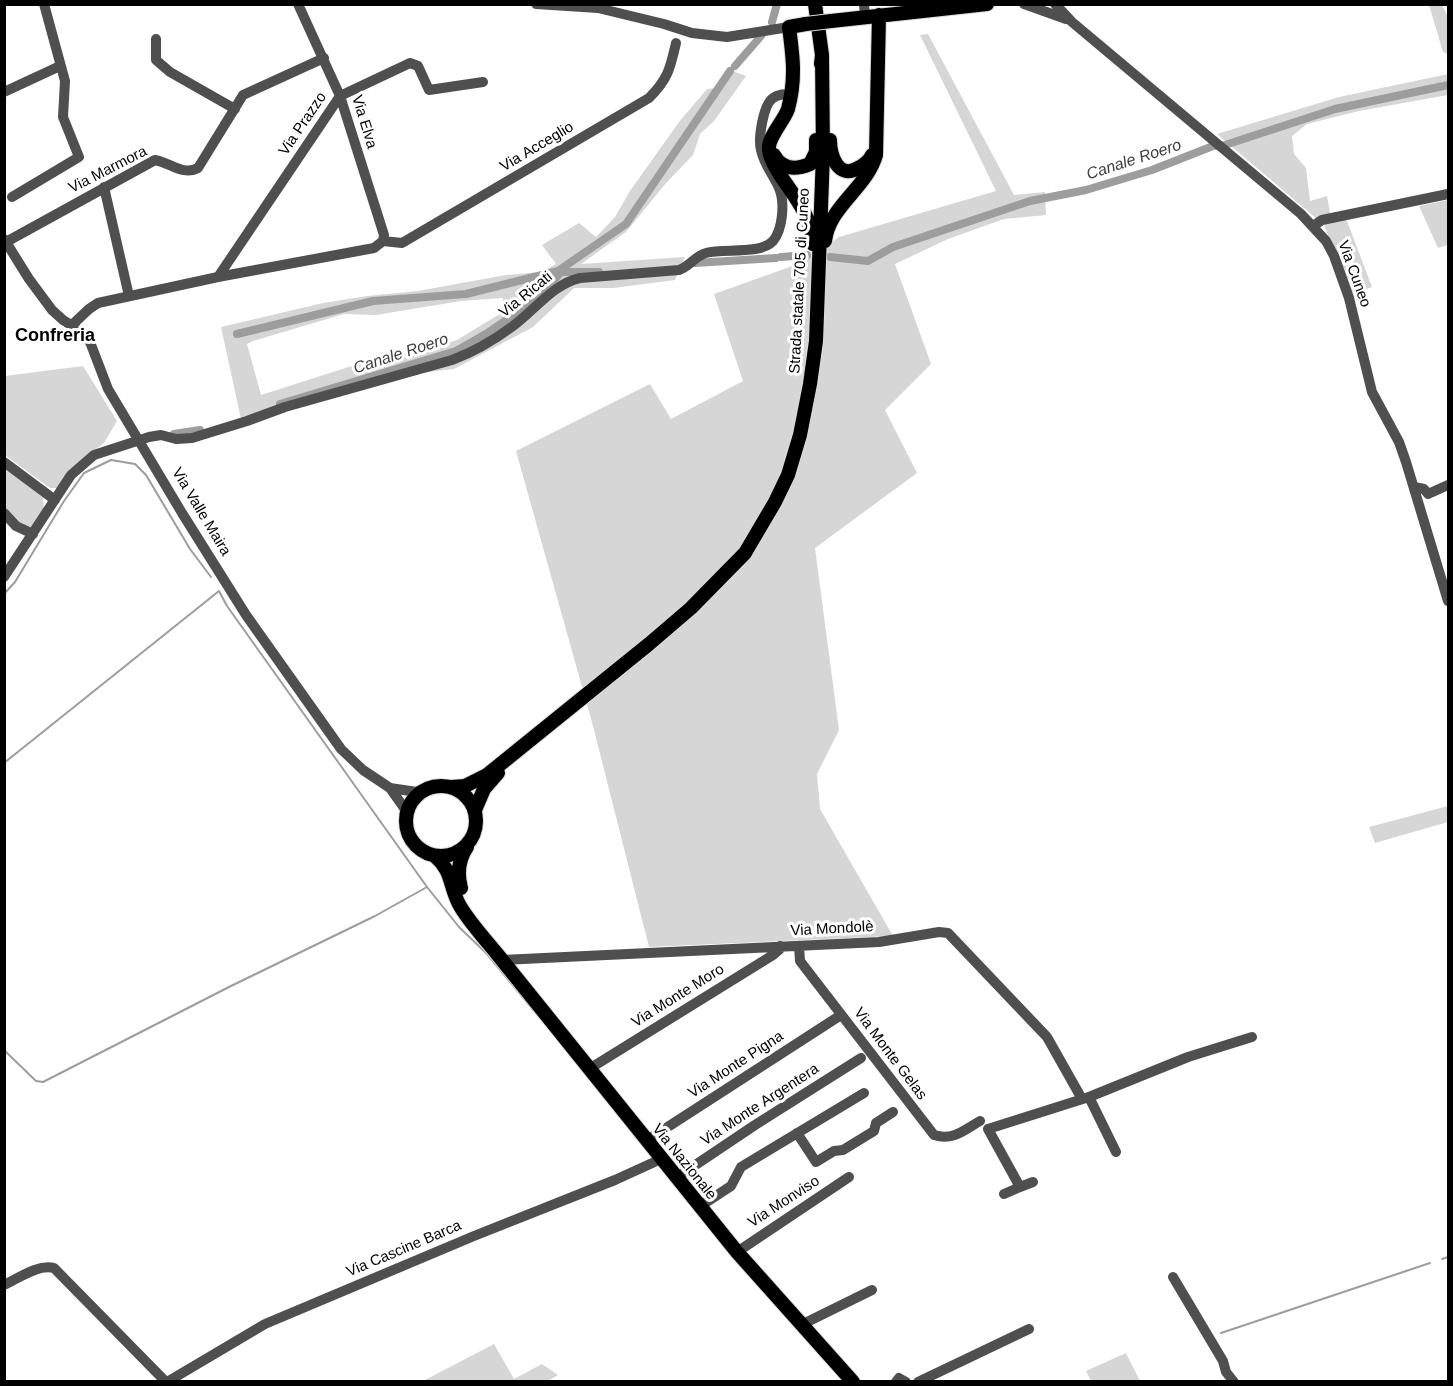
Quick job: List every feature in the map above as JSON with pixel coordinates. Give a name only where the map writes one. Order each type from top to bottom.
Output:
[{"type":"main road","points":[[815,4],[829,88],[830,151],[834,163],[843,170],[854,171],[869,162],[876,145]]},
{"type":"main road","points":[[816,341],[810,324],[813,233],[808,218],[770,160],[768,146],[787,112],[791,94],[795,66],[789,27],[831,21],[869,12],[987,4]]},
{"type":"main road","points":[[816,341],[820,324],[828,228],[840,208],[874,165],[876,145],[869,12]]},
{"type":"main road","points":[[772,138],[773,153],[777,161],[788,168],[797,169],[810,164],[816,152],[817,88],[823,61]]},
{"type":"main road","name":"Strada statale 705 di Cuneo","points":[[452,787],[465,786],[482,778],[691,608],[745,553],[775,502],[788,475],[800,435],[816,341],[823,153],[823,61]]},
{"type":"main road","name":"Strada statale 705 di Cuneo","points":[[475,810],[484,789],[518,751]]},
{"type":"main road","points":[[472,838],[465,847],[446,856],[435,856],[424,852],[408,835],[407,812],[411,802],[418,794],[435,786],[452,787],[462,792],[470,800],[475,810],[476,820],[472,838],[460,858],[458,868],[459,882],[472,922]]},
{"type":"main road","points":[[435,856],[449,873],[458,902],[500,958]]},
{"type":"main road","name":"Via Nazionale","points":[[500,958],[737,1252],[854,1382]]},
{"type":"street","points":[[12,197],[79,156],[63,117],[65,81],[44,4]]},
{"type":"street","name":"Via Elva","points":[[298,4],[340,96],[384,235],[378,244]]},
{"type":"street","points":[[536,4],[598,8],[692,33],[727,37],[789,27]]},
{"type":"street","name":"Via Cuneo","points":[[1024,4],[1052,7],[1068,14],[1301,214],[1326,241],[1345,285],[1372,392],[1399,442],[1449,600]]},
{"type":"street","points":[[156,39],[156,60],[170,72],[235,109]]},
{"type":"street","name":"Via Acceglio","points":[[72,326],[98,303],[378,244],[402,243],[649,98],[662,85],[668,74],[676,43]]},
{"type":"street","name":"Via Marmora","points":[[5,241],[155,160],[190,172],[198,168],[243,95],[324,58]]},
{"type":"street","name":"Via Prazzo","points":[[218,277],[340,96],[410,63],[418,66],[429,90],[483,82]]},
{"type":"street","points":[[4,92],[60,66]]},
{"type":"street","name":"Via Ricati","points":[[136,436],[161,435],[176,439],[192,438],[285,407],[452,360],[476,351],[513,326],[567,281],[679,270],[707,252],[766,247],[775,239],[780,225],[782,202],[779,188],[766,167],[760,148],[762,129],[766,108],[773,98],[782,94],[791,94]]},
{"type":"street","points":[[104,187],[129,296]]},
{"type":"street","points":[[1313,226],[1322,220],[1449,194]]},
{"type":"street","name":"Via Valle Maira","points":[[5,241],[23,271],[57,316],[90,342],[108,389],[234,596],[341,749],[363,770],[390,788],[407,812]]},
{"type":"street","points":[[4,577],[71,476],[84,462],[136,436]]},
{"type":"street","points":[[4,462],[55,500]]},
{"type":"street","points":[[1428,494],[1449,485]]},
{"type":"street","points":[[1414,487],[1424,489],[1428,494],[1427,500],[1420,506]]},
{"type":"street","points":[[4,513],[16,526],[33,534]]},
{"type":"street","name":"Via Valle Maira","points":[[390,788],[417,792],[428,788]]},
{"type":"street","name":"Via Mondolè","points":[[500,958],[879,942],[939,932],[948,933],[1047,1037],[1116,1152]]},
{"type":"street","name":"Via Monte Moro","points":[[589,1069],[773,955],[780,946]]},
{"type":"street","name":"Via Monte Gelas","points":[[799,946],[800,961],[934,1135],[943,1138],[952,1137],[980,1121]]},
{"type":"street","name":"Via Monte Pigna","points":[[646,1141],[842,1015]]},
{"type":"street","points":[[1020,1187],[988,1129],[1085,1098],[1188,1057],[1252,1037]]},
{"type":"street","name":"Via Monte Argentera","points":[[676,1178],[861,1058]]},
{"type":"street","points":[[699,1206],[731,1186],[741,1167],[864,1093]]},
{"type":"street","points":[[797,1134],[816,1162],[834,1151],[843,1150],[874,1131],[876,1123],[893,1112]]},
{"type":"street","name":"Via Cascine Barca","points":[[4,1285],[46,1266],[54,1268],[166,1382],[265,1324],[661,1159]]},
{"type":"street","name":"Via Monviso","points":[[737,1252],[849,1177]]},
{"type":"street","points":[[1004,1194],[1033,1182]]},
{"type":"street","points":[[1173,1277],[1223,1361],[1223,1377],[1234,1382]]},
{"type":"street","points":[[801,1324],[872,1290]]},
{"type":"street","points":[[918,1382],[1029,1329]]},
{"type":"street","points":[[896,1382],[899,1378],[906,1382]]},
{"type":"shaded area","points":[[1429,5],[1442,5],[1448,17],[1448,54],[1443,52]]},
{"type":"shaded area","points":[[928,34],[1014,195],[1045,192],[1046,215],[1004,219],[948,239],[895,264],[931,364],[885,410],[917,473],[815,548],[839,730],[817,774],[820,809],[893,936],[649,947],[593,726],[516,451],[650,384],[671,419],[743,381],[714,294],[801,263],[839,237],[996,191],[920,35]]},
{"type":"shaded area","points":[[727,69],[746,76],[714,121],[700,134],[693,155],[666,183],[626,232],[581,264],[685,257],[675,280],[613,288],[574,288],[533,327],[454,369],[412,374],[241,419],[221,327],[323,303],[418,291],[506,275],[541,272],[556,264],[542,245],[579,223],[596,237],[615,217],[630,191],[679,122],[707,89],[716,88]],"holes":[[[503,298],[503,312],[457,340],[408,355],[361,363],[261,395],[247,344],[344,314],[376,315],[461,301]]]},
{"type":"shaded area","points":[[1448,74],[1448,95],[1359,111],[1307,124],[1292,136],[1294,154],[1306,168],[1310,201],[1327,196],[1330,213],[1347,221],[1372,287],[1352,294],[1324,225],[1217,134],[1339,97]]},
{"type":"shaded area","points":[[1448,200],[1448,245],[1438,248],[1419,206]]},
{"type":"shaded area","points":[[83,366],[117,421],[104,443],[77,464],[57,488],[50,488],[5,455],[5,376]]},
{"type":"shaded area","points":[[4,468],[43,497],[44,510],[31,530],[23,528],[5,507]]},
{"type":"shaded area","points":[[1448,806],[1448,822],[1375,843],[1369,827]]},
{"type":"shaded area","points":[[494,1344],[514,1379],[542,1364],[558,1375],[546,1382],[423,1381]]},
{"type":"shaded area","points":[[1126,1353],[1140,1381],[1091,1381],[1086,1371]]},
{"type":"waterway","points":[[772,22],[777,4]]},
{"type":"waterway","points":[[735,66],[761,36]]},
{"type":"waterway","points":[[237,334],[373,301],[466,294],[558,271],[626,224],[730,71]]},
{"type":"waterway","name":"Canale Roero","points":[[830,257],[868,261],[893,247],[1030,201],[1086,190],[1152,170],[1213,146],[1225,145],[1335,109],[1448,85]]},
{"type":"waterway","points":[[781,257],[807,255]]},
{"type":"waterway","name":"Canale Roero","points":[[695,263],[776,258]]},
{"type":"waterway","name":"Canale Roero","points":[[280,404],[456,351],[486,334],[537,299],[561,272],[599,272]]},
{"type":"waterway","points":[[174,434],[200,430]]},
{"type":"waterway","points":[[4,594],[15,582],[64,501],[84,473],[111,460],[135,464],[146,475],[190,549],[211,577]]},
{"type":"waterway","points":[[4,763],[219,591],[227,606],[427,887],[459,927],[487,954],[539,1017]]},
{"type":"waterway","points":[[4,1050],[36,1081],[43,1082],[375,916],[427,887]]},
{"type":"waterway","points":[[1442,1259],[1448,1257]]},
{"type":"waterway","points":[[1221,1333],[1430,1263]]},
{"type":"district","name":"Confreria","points":[[55,336]]}]
